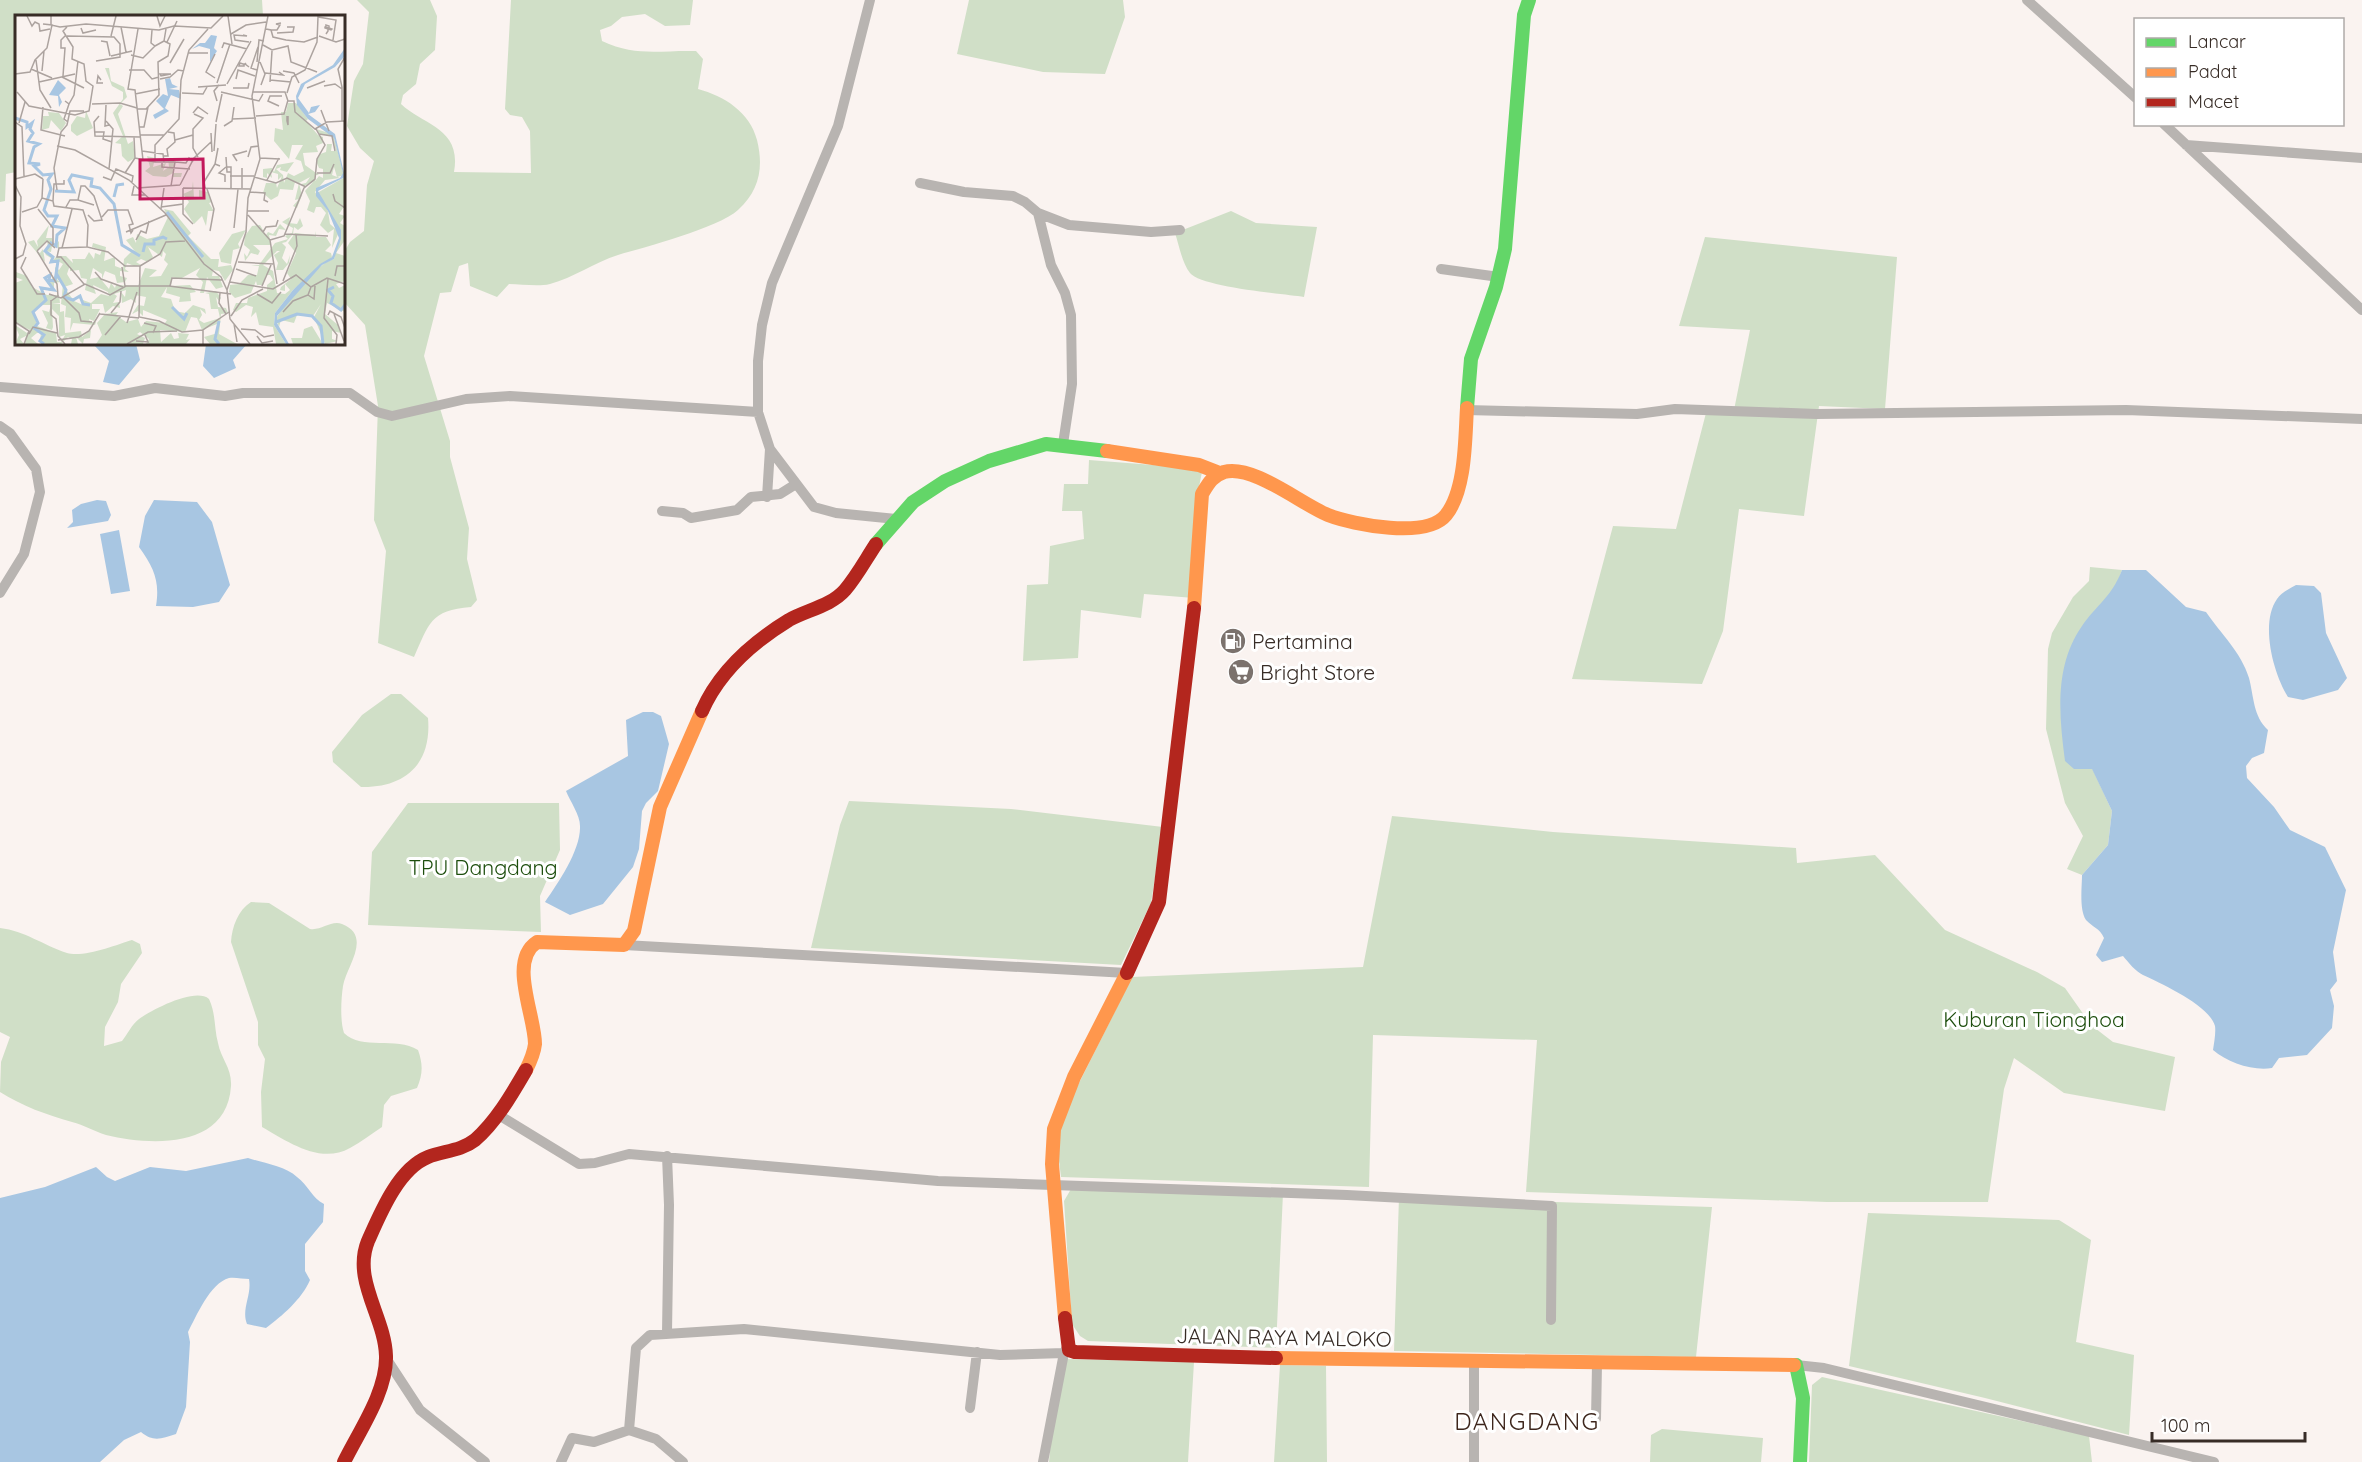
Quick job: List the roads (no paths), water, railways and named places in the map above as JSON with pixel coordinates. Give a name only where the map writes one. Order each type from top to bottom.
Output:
[{"type":"street","points":[[870,0],[838,126],[772,283],[762,325],[758,361],[758,412],[770,449],[814,507],[836,513],[896,519]]},
{"type":"street","points":[[624,945],[637,923],[660,807],[709,695],[730,667],[758,643],[790,620],[831,601],[845,590],[896,519],[926,492],[989,460],[1030,447],[1063,444],[1199,465],[1217,472],[1236,470],[1328,515],[1361,523],[1421,528],[1433,525],[1450,510],[1459,489],[1471,358],[1499,277],[1508,231],[1524,15],[1529,0]]},
{"type":"street","points":[[2027,0],[2134,96]]},
{"type":"street","points":[[2166,126],[2362,310]]},
{"type":"street","points":[[2186,145],[2362,158]]},
{"type":"street","points":[[920,183],[964,192],[1013,196],[1038,213],[1069,225],[1151,232],[1180,230]]},
{"type":"street","points":[[1038,213],[1051,265],[1065,293],[1071,315],[1072,384],[1063,444]]},
{"type":"street","points":[[1441,269],[1499,277]]},
{"type":"street","points":[[0,387],[114,396],[155,388],[225,396],[243,393],[350,393],[377,412],[392,416],[466,399],[510,396],[758,412]]},
{"type":"street","points":[[1466,410],[1637,414],[1674,409],[1817,414],[2126,410],[2362,419]]},
{"type":"street","points":[[0,426],[10,433],[36,469],[40,492],[24,554],[0,593]]},
{"type":"street","points":[[767,497],[770,449]]},
{"type":"street","points":[[1043,1462],[1066,1350],[1052,1147],[1058,1115],[1074,1077],[1151,923],[1164,874],[1191,643],[1202,494],[1209,480],[1217,472]]},
{"type":"street","points":[[662,511],[683,513],[692,518],[737,510],[751,497],[780,494],[796,484]]},
{"type":"street","points":[[344,1462],[382,1377],[386,1358],[382,1327],[363,1270],[364,1252],[408,1170],[425,1158],[471,1143],[497,1114],[535,1050],[535,1033],[528,1012],[524,974],[528,951],[537,942],[1127,973]]},
{"type":"street","points":[[497,1114],[579,1164],[595,1163],[629,1154],[667,1156],[786,1170],[938,1181],[1358,1196],[1552,1206],[1551,1320]]},
{"type":"street","points":[[667,1156],[669,1205],[667,1333]]},
{"type":"street","points":[[629,1430],[636,1348],[650,1335],[744,1329],[1000,1355],[1066,1350]]},
{"type":"street","name":"JALAN RAYA MALOKO","points":[[1066,1350],[1474,1362],[1796,1365]]},
{"type":"street","points":[[969,1408],[977,1352]]},
{"type":"street","points":[[386,1358],[420,1410],[484,1462]]},
{"type":"street","points":[[1474,1362],[1474,1462]]},
{"type":"street","points":[[1596,1419],[1597,1364]]},
{"type":"street","points":[[1800,1462],[1803,1398],[1796,1365],[1824,1368],[2214,1462]]},
{"type":"street","points":[[561,1462],[572,1438],[594,1442],[629,1430],[656,1439],[683,1462]]},
{"type":"water","points":[[94,345],[136,345],[140,360],[119,385],[103,382],[109,361]]},
{"type":"water","points":[[206,345],[246,345],[233,360],[236,368],[214,378],[203,366]]},
{"type":"water","points":[[97,500],[106,501],[111,515],[108,521],[67,528],[73,522],[72,510],[81,504]]},
{"type":"water","points":[[154,500],[197,502],[212,522],[230,585],[219,602],[193,607],[156,606],[155,575],[139,547],[145,516]]},
{"type":"water","points":[[119,530],[130,591],[111,594],[100,534]]},
{"type":"water","points":[[2122,570],[2146,570],[2186,607],[2206,612],[2236,651],[2249,678],[2259,719],[2268,730],[2264,753],[2252,758],[2246,766],[2247,778],[2274,807],[2290,830],[2325,847],[2346,890],[2333,952],[2337,981],[2330,990],[2334,1006],[2332,1028],[2307,1055],[2279,1058],[2272,1068],[2249,1067],[2219,1055],[2213,1050],[2215,1026],[2204,1010],[2140,973],[2123,956],[2102,962],[2096,955],[2104,938],[2086,920],[2082,910],[2082,875],[2108,845],[2112,811],[2092,769],[2074,769],[2065,761],[2060,709],[2063,674],[2073,641],[2118,580]]},
{"type":"water","points":[[2296,585],[2314,586],[2321,593],[2326,633],[2347,678],[2338,690],[2303,700],[2288,697],[2273,662],[2269,634],[2269,621],[2277,599]]},
{"type":"water","points":[[643,712],[653,712],[661,716],[669,744],[658,791],[646,803],[642,811],[639,849],[633,867],[603,904],[570,915],[545,902],[568,866],[579,835],[578,817],[566,791],[628,756],[626,720]]},
{"type":"water","points":[[248,1158],[280,1167],[292,1173],[324,1204],[323,1222],[305,1244],[305,1271],[310,1280],[297,1300],[266,1328],[247,1324],[245,1313],[249,1279],[229,1278],[216,1286],[204,1301],[188,1332],[190,1342],[186,1407],[176,1434],[157,1439],[141,1432],[124,1440],[100,1462],[0,1462],[0,1198],[45,1187],[96,1167],[115,1181],[150,1167],[186,1171]]},
{"type":"place","name":"Pertamina","points":[[1233,641]]},
{"type":"place","name":"Bright Store","points":[[1241,672]]},
{"type":"district","name":"DANGDANG","points":[[1527,1421]]},
{"type":"park label","name":"TPU Dangdang","points":[[483,867]]},
{"type":"park label","name":"Kuburan Tionghoa","points":[[2034,1019]]}]
